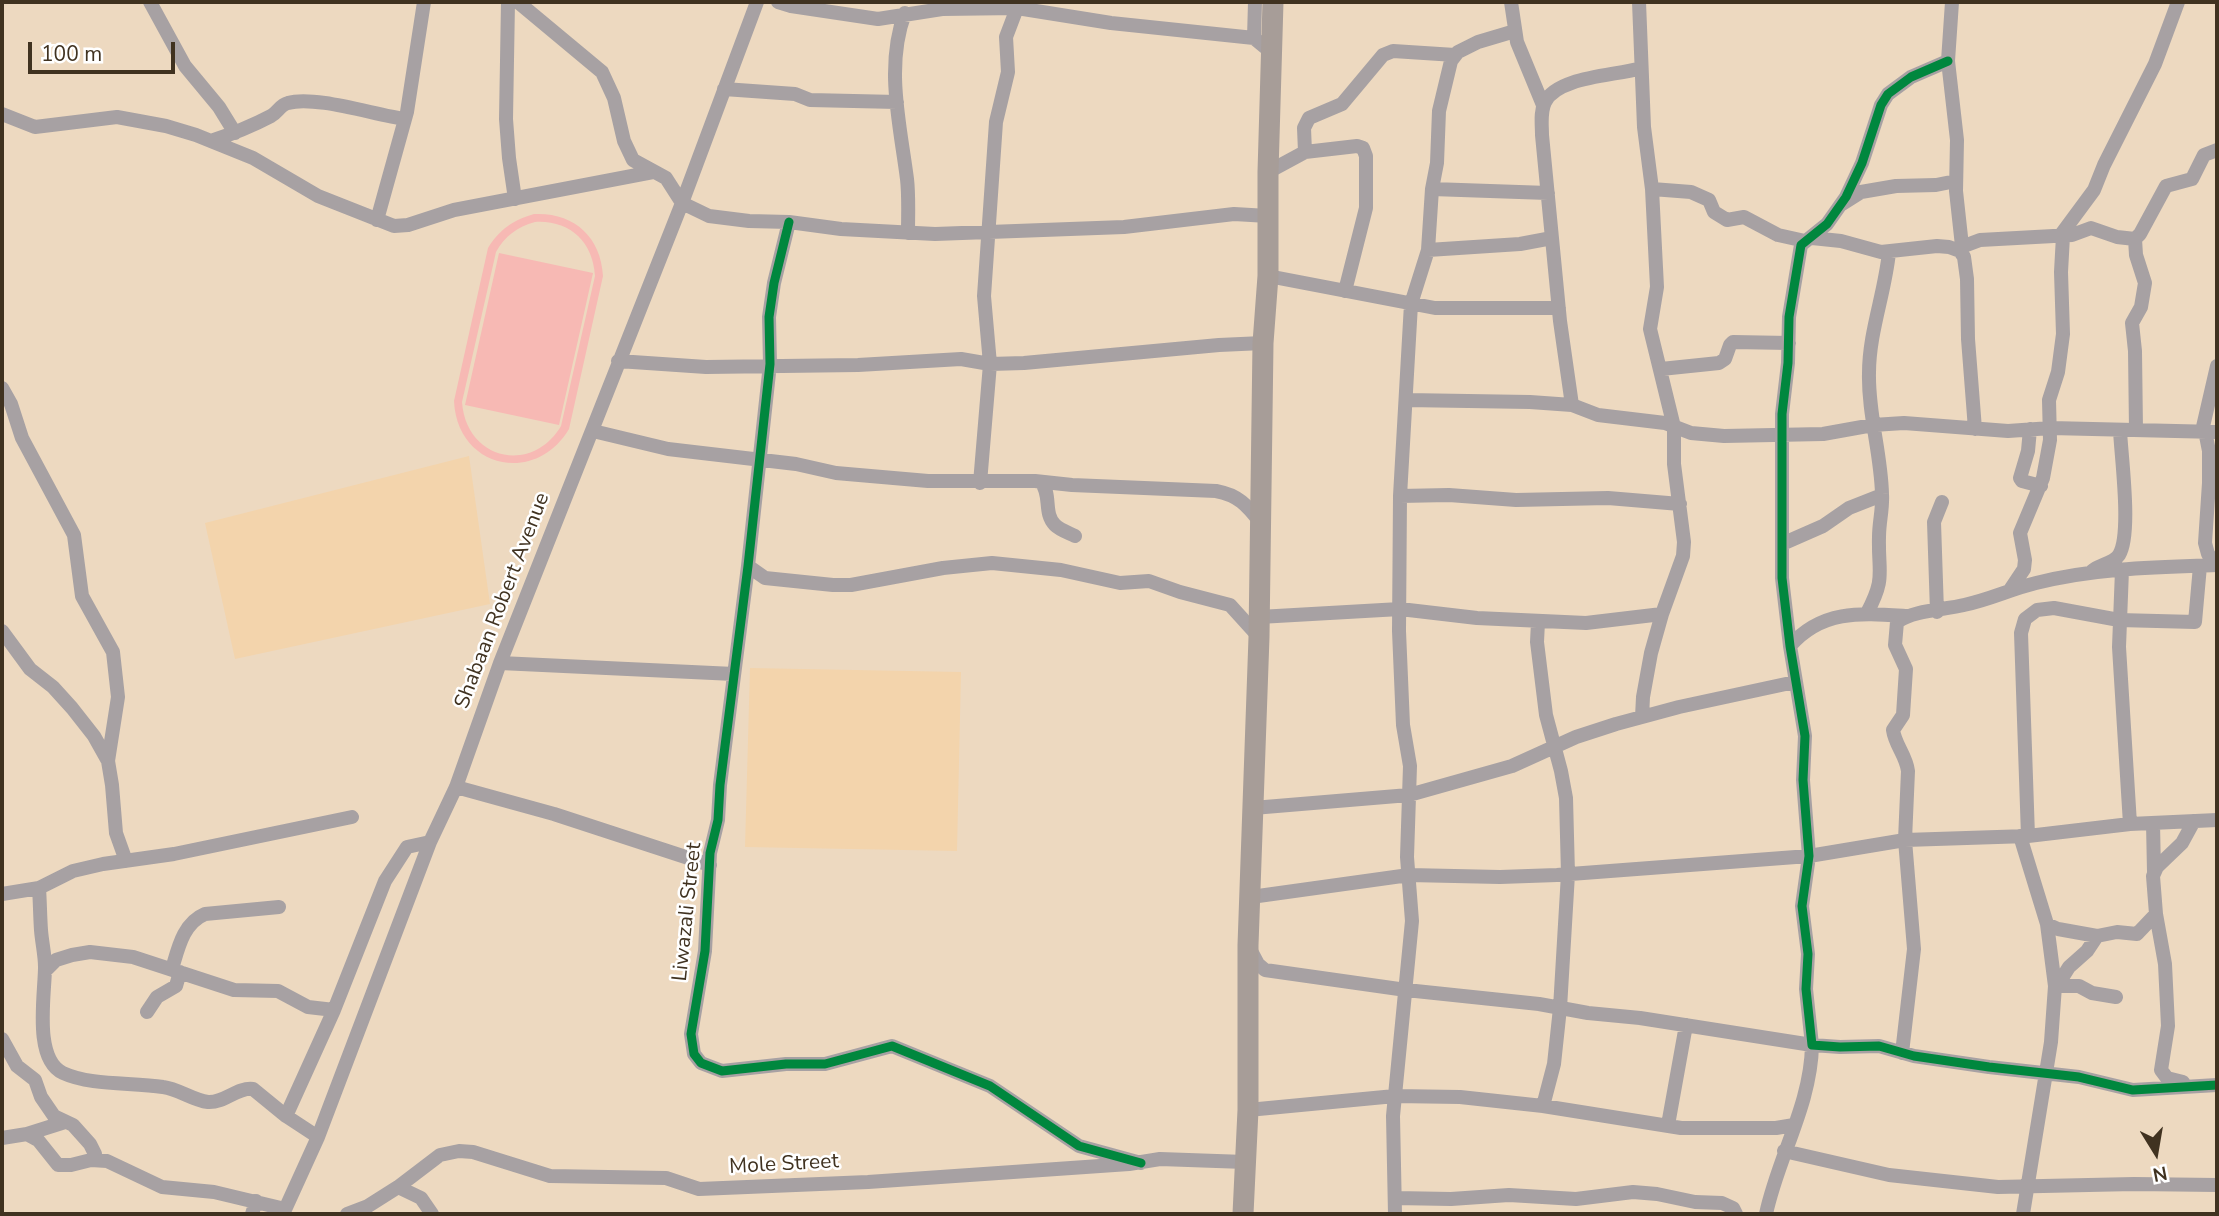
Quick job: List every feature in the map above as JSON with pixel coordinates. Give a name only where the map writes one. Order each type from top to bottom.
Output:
[{"type":"highway","points":[[1243,1214],[1248,1110],[1248,945],[1259,627],[1263,343],[1268,276],[1273,2]]},
{"type":"street","points":[[150,2],[185,66],[219,107],[235,133]]},
{"type":"street","points":[[377,220],[405,119],[424,2]]},
{"type":"street","points":[[509,2],[506,120],[515,199]]},
{"type":"street","points":[[518,2],[602,72],[614,98],[624,141],[626,177]]},
{"type":"street","name":"Shabaan Robert Avenue","points":[[284,1212],[318,1137],[430,842],[456,786],[500,663],[682,203],[757,2]]},
{"type":"street","points":[[778,2],[878,19],[905,13],[970,7],[1017,8],[1202,34],[1254,38],[1271,52]]},
{"type":"street","points":[[1254,38],[1255,2]]},
{"type":"street","points":[[1511,2],[1515,31],[1528,72],[1543,106],[1542,135],[1559,308],[1572,405]]},
{"type":"street","points":[[1639,2],[1644,127],[1652,189],[1651,213],[1657,287],[1650,330],[1674,427],[1672,445],[1680,504],[1683,556],[1662,614],[1646,677],[1642,718]]},
{"type":"street","points":[[1952,2],[1948,61],[1957,140],[1959,247],[1966,266],[1975,429]]},
{"type":"street","points":[[2010,590],[2024,570],[2020,533],[2041,486],[2052,428],[2049,400],[2058,372],[2063,334],[2061,236],[2094,190],[2155,64],[2178,2]]},
{"type":"street","points":[[980,483],[990,364],[984,296],[996,122],[1008,72],[1006,37],[1017,8]]},
{"type":"street","points":[[905,13],[898,30],[896,48],[897,102],[907,179],[908,233]]},
{"type":"street","points":[[1395,1214],[1393,1116],[1412,921],[1407,857],[1410,766],[1403,725],[1400,609],[1400,496],[1410,304],[1428,250],[1441,98],[1451,61],[1455,55],[1478,42],[1515,31]]},
{"type":"street","points":[[1305,152],[1304,128],[1309,118],[1342,104],[1383,55],[1393,51],[1455,55]]},
{"type":"street","points":[[1766,1214],[1808,1082],[1812,1045],[1806,989],[1808,954],[1802,906],[1809,856],[1803,780],[1805,736],[1783,600],[1782,544],[1782,434],[1789,317],[1799,251],[1808,239],[1827,224],[1841,204],[1862,163],[1881,105],[1888,94],[1911,77],[1948,61]]},
{"type":"street","points":[[1543,106],[1557,89],[1641,68]]},
{"type":"street","points":[[724,89],[794,94],[810,100],[897,102]]},
{"type":"street","points":[[211,141],[235,133],[274,114],[280,106],[294,102],[333,104],[405,119]]},
{"type":"street","points":[[2,114],[35,127],[125,117],[166,126],[253,158],[318,196],[394,226],[408,225],[454,210],[653,172]]},
{"type":"street","points":[[624,141],[633,160],[669,180],[682,203],[709,216],[749,221],[908,233],[989,233],[1124,227],[1234,214],[1268,216]]},
{"type":"street","points":[[1268,172],[1305,152],[1357,146],[1363,148],[1366,156],[1366,208],[1345,291]]},
{"type":"street","points":[[2136,430],[2136,351],[2132,323],[2141,307],[2145,283],[2136,256],[2135,239],[2166,186],[2192,179],[2204,155],[2217,150]]},
{"type":"street","points":[[1841,204],[1861,192],[1896,186],[1936,186],[1956,181]]},
{"type":"street","points":[[1432,189],[1548,193]]},
{"type":"street","points":[[1652,189],[1691,192],[1709,200],[1714,212],[1727,220],[1744,217],[1778,234],[1841,241],[1889,252],[1937,246],[1959,247],[1980,240],[2061,236],[2091,228],[2117,237],[2135,239]]},
{"type":"street","name":"Liwazali Street","points":[[789,222],[774,283],[769,317],[770,364],[718,820],[710,853],[705,951],[691,1034],[694,1054],[701,1063],[722,1071],[786,1064],[825,1064],[892,1046],[990,1086],[1079,1146],[1140,1163]]},
{"type":"street","points":[[1428,250],[1520,244],[1552,238]]},
{"type":"street","points":[[1867,613],[1880,585],[1879,531],[1882,495],[1870,399],[1870,357],[1887,277],[1889,252]]},
{"type":"street","points":[[1268,276],[1410,304],[1460,309],[1559,308]]},
{"type":"street","points":[[1661,369],[1719,363],[1725,359],[1733,342],[1789,343]]},
{"type":"street","points":[[618,361],[690,367],[858,365],[961,359],[990,364],[1263,343]]},
{"type":"street","points":[[2217,366],[2208,431],[2209,483],[2205,544],[2208,554],[2217,565]]},
{"type":"street","points":[[2,388],[12,404],[22,438],[74,535],[82,596],[113,652],[117,703],[108,761],[116,833],[126,861]]},
{"type":"street","points":[[1406,400],[1572,405],[1598,415],[1665,423],[1700,434],[1823,434],[1873,425],[1914,424],[2008,431],[2052,428],[2208,431]]},
{"type":"street","points":[[2030,429],[2028,451],[2020,478],[2041,486]]},
{"type":"street","points":[[2088,574],[2113,560],[2121,552],[2124,492],[2120,430]]},
{"type":"street","points":[[593,431],[668,449],[796,464],[836,473],[928,481],[1041,482],[1189,489],[1231,494],[1246,504],[1261,524]]},
{"type":"street","points":[[1041,482],[1047,489],[1048,511],[1052,522],[1075,536]]},
{"type":"street","points":[[1400,496],[1449,495],[1516,500],[1608,498],[1680,504]]},
{"type":"street","points":[[1782,544],[1823,526],[1849,508],[1882,495]]},
{"type":"street","points":[[1937,612],[1934,522],[1942,502]]},
{"type":"street","points":[[748,566],[765,578],[851,586],[943,568],[992,563],[1061,570],[1120,583],[1149,581],[1230,605],[1259,627],[1400,609],[1538,622],[1606,622],[1662,614]]},
{"type":"street","points":[[1790,646],[1808,628],[1841,616],[1867,613],[1908,616],[1937,612],[1996,597],[2036,583],[2088,574],[2217,565]]},
{"type":"street","points":[[2023,1214],[2051,1042],[2056,986],[2047,924],[2024,836],[2023,624],[2028,615],[2054,608],[2119,620],[2195,622],[2200,566]]},
{"type":"street","points":[[2122,570],[2119,620],[2130,824]]},
{"type":"street","points":[[1902,1053],[1914,949],[1905,840],[1908,771],[1893,730],[1903,715],[1906,669],[1895,645],[1895,627],[1900,620],[1908,616]]},
{"type":"street","points":[[1538,622],[1541,682],[1546,715],[1566,798],[1568,874],[1554,1064],[1543,1106]]},
{"type":"street","points":[[2,631],[30,669],[53,687],[72,708],[94,736],[108,761]]},
{"type":"street","points":[[500,663],[734,674]]},
{"type":"street","points":[[1253,807],[1409,795],[1513,766],[1576,737],[1642,718],[1795,682]]},
{"type":"street","points":[[456,786],[710,865]]},
{"type":"street","points":[[2,894],[39,888],[73,871],[174,854],[352,817]]},
{"type":"street","points":[[1251,897],[1409,875],[1500,877],[1568,874],[1809,856],[1905,840],[2024,836],[2130,824],[2217,820]]},
{"type":"street","points":[[2154,873],[2182,843],[2194,821]]},
{"type":"street","points":[[2152,823],[2156,914],[2165,964],[2168,1026],[2161,1070],[2167,1078],[2176,1082],[2211,1085]]},
{"type":"street","points":[[286,1116],[334,1010],[385,881],[407,847],[430,842]]},
{"type":"street","points":[[39,888],[45,971],[43,991],[46,1050],[53,1065],[63,1073],[81,1078],[163,1087],[197,1100],[211,1102],[224,1100],[248,1088],[253,1089],[286,1116],[318,1137]]},
{"type":"street","points":[[147,1012],[157,997],[176,986],[182,937],[198,917],[205,914],[279,907]]},
{"type":"street","points":[[2047,924],[2058,929],[2097,936],[2116,932],[2139,933],[2156,914]]},
{"type":"street","points":[[2056,986],[2072,963],[2087,951],[2097,936]]},
{"type":"street","points":[[1248,945],[1258,964],[1265,970],[1686,1025],[1812,1045],[1879,1046],[1902,1053],[1989,1067],[2104,1081],[2133,1090],[2211,1085]]},
{"type":"street","points":[[45,971],[63,957],[90,953],[133,957],[234,990],[278,991],[308,1007],[334,1010]]},
{"type":"street","points":[[2056,986],[2079,986],[2092,993],[2116,997]]},
{"type":"street","points":[[1668,1125],[1686,1025]]},
{"type":"street","points":[[2,1039],[18,1066],[35,1080],[41,1097],[54,1116],[73,1125],[84,1136],[93,1150],[95,1160]]},
{"type":"street","points":[[1248,1110],[1395,1096],[1460,1097],[1543,1106],[1689,1129],[1776,1128],[1794,1125]]},
{"type":"street","points":[[2,1138],[27,1134],[65,1122]]},
{"type":"street","points":[[27,1134],[38,1139],[58,1165],[95,1160],[118,1165],[162,1188],[214,1192],[254,1208],[284,1212]]},
{"type":"street","name":"Mole Street","points":[[347,1214],[368,1206],[398,1187],[440,1155],[459,1151],[473,1152],[550,1176],[666,1178],[699,1189],[842,1183],[1140,1163],[1160,1159],[1245,1162]]},
{"type":"street","points":[[1784,1151],[1889,1175],[1998,1186],[2217,1185]]},
{"type":"street","points":[[398,1187],[421,1198],[432,1214]]},
{"type":"street","points":[[1395,1198],[1451,1199],[1509,1195],[1576,1199],[1633,1192],[1695,1202],[1722,1203],[1733,1208],[1736,1214]]},
{"type":"shaded area","points":[[548,214],[561,217],[582,229],[597,249],[603,276],[569,429],[554,447],[537,458],[518,463],[500,462],[483,454],[468,442],[458,424],[454,401],[488,248],[502,230],[526,216]],"holes":[[[535,222],[547,222],[577,235],[590,253],[595,276],[561,426],[549,441],[534,451],[518,455],[502,454],[487,448],[475,437],[466,422],[462,402],[496,252],[503,241],[517,229]]]},
{"type":"shaded area","points":[[499,253],[593,273],[559,425],[465,405]]},
{"type":"shaded area","points":[[469,456],[490,604],[235,659],[205,523]]},
{"type":"shaded area","points":[[750,668],[961,672],[957,851],[745,847]]},
{"type":"cycle path","points":[[1948,61],[1911,77],[1888,94],[1881,105],[1862,163],[1846,197],[1827,224],[1801,245],[1789,317],[1788,363],[1782,414],[1782,578],[1805,736],[1803,780],[1809,856],[1802,906],[1808,954],[1806,989],[1812,1045],[1879,1046],[1914,1056],[2079,1077],[2133,1090],[2217,1085]]},
{"type":"cycle path","points":[[789,222],[774,283],[769,317],[770,364],[718,820],[710,853],[705,951],[691,1034],[694,1054],[701,1063],[722,1071],[786,1064],[825,1064],[892,1046],[990,1086],[1079,1146],[1141,1163]]}]
